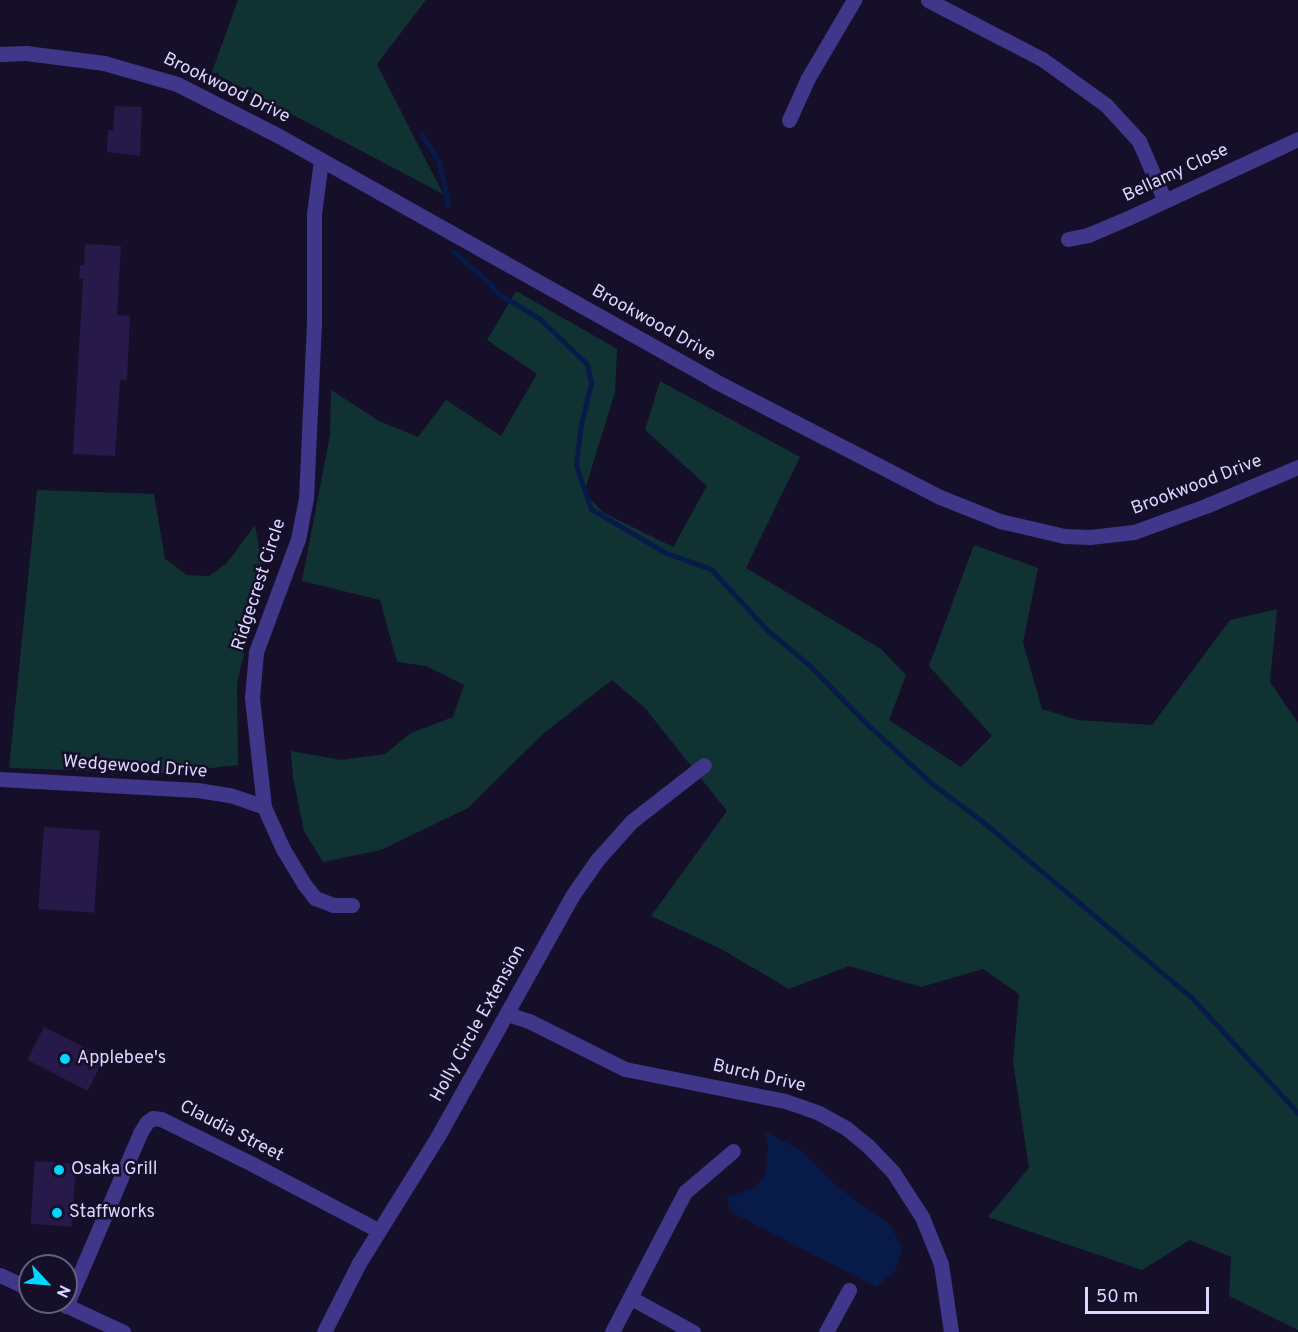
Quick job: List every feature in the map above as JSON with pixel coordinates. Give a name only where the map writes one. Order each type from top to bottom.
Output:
[{"type":"street","points":[[789,120],[808,78],[854,0]]},
{"type":"street","points":[[928,0],[1042,59],[1092,93],[1119,117],[1139,141],[1165,201]]},
{"type":"street","name":"Brookwood Drive","points":[[0,54],[26,53],[104,63],[153,75],[279,136],[713,380],[940,497],[1000,521],[1064,536],[1090,537],[1134,532],[1208,505],[1298,467]]},
{"type":"street","name":"Bellamy Close","points":[[1068,239],[1088,235],[1298,139]]},
{"type":"street","name":"Ridgecrest Circle","points":[[321,160],[314,213],[314,322],[306,498],[298,539],[256,651],[253,671],[254,733],[264,807],[283,849],[315,898],[333,905],[352,905]]},
{"type":"street","name":"Holly Circle Extension","points":[[324,1332],[378,1230],[438,1136],[572,896],[597,860],[632,821],[704,765]]},
{"type":"street","name":"Wedgewood Drive","points":[[0,779],[197,790],[230,795],[264,807]]},
{"type":"street","name":"Burch Drive","points":[[507,1014],[531,1022],[625,1069],[785,1101],[819,1113],[846,1128],[868,1146],[893,1172],[922,1217],[941,1264],[951,1332]]},
{"type":"street","name":"Claudia Street","points":[[78,1271],[140,1133],[147,1122],[153,1118],[161,1119],[212,1144],[378,1230]]},
{"type":"street","points":[[612,1332],[685,1192],[733,1151]]},
{"type":"street","points":[[0,1275],[18,1283]]},
{"type":"street","points":[[826,1332],[849,1290]]},
{"type":"street","points":[[631,1298],[693,1332]]},
{"type":"street","points":[[78,1311],[123,1332]]},
{"type":"green space","points":[[238,0],[426,0],[377,64],[443,194],[212,72]]},
{"type":"green space","points":[[516,291],[617,349],[615,392],[584,493],[604,513],[673,547],[707,486],[645,430],[660,381],[800,457],[746,568],[881,649],[906,675],[889,720],[961,767],[992,736],[929,666],[974,545],[1038,568],[1023,643],[1042,709],[1078,720],[1152,725],[1230,620],[1277,609],[1270,682],[1298,723],[1298,1330],[1229,1296],[1231,1257],[1190,1240],[1142,1270],[988,1217],[1029,1168],[1013,1062],[1019,994],[983,969],[921,987],[849,966],[789,989],[721,949],[651,916],[727,811],[645,708],[612,680],[544,733],[468,808],[381,850],[323,862],[304,831],[293,777],[291,751],[341,760],[385,754],[411,733],[453,717],[464,685],[426,666],[397,662],[380,600],[302,581],[330,435],[331,390],[379,421],[418,437],[446,400],[501,436],[537,374],[487,340]]},
{"type":"green space","points":[[37,490],[154,494],[165,559],[187,575],[209,576],[227,563],[255,525],[265,581],[251,622],[237,684],[238,765],[165,773],[9,768]]},
{"type":"water","points":[[765,1131],[802,1151],[840,1189],[888,1223],[903,1247],[895,1271],[876,1287],[731,1212],[726,1197],[754,1188],[765,1176],[768,1148]]},
{"type":"building","points":[[115,106],[142,107],[140,156],[107,152],[108,130],[113,130]]},
{"type":"building","points":[[85,244],[121,246],[117,315],[130,316],[127,380],[120,380],[115,456],[73,454],[83,279],[79,279],[80,265],[84,265]]},
{"type":"building","points":[[44,827],[100,831],[94,913],[38,909]]},
{"type":"building","name":"Applebee's","points":[[44,1027],[105,1058],[88,1091],[27,1060]]},
{"type":"building","points":[[35,1161],[76,1164],[72,1227],[31,1224]]},
{"type":"waterway","points":[[422,135],[439,162],[448,205]]},
{"type":"waterway","points":[[454,252],[491,284],[496,292],[540,319],[587,364],[591,383],[581,424],[576,465],[591,509],[666,553],[711,569],[767,630],[807,663],[868,725],[931,783],[982,821],[1191,997],[1298,1113]]},
{"type":"place","name":"Applebee's","points":[[65,1059]]},
{"type":"place","name":"Osaka Grill","points":[[59,1170]]},
{"type":"place","name":"Staffworks","points":[[57,1213]]}]
